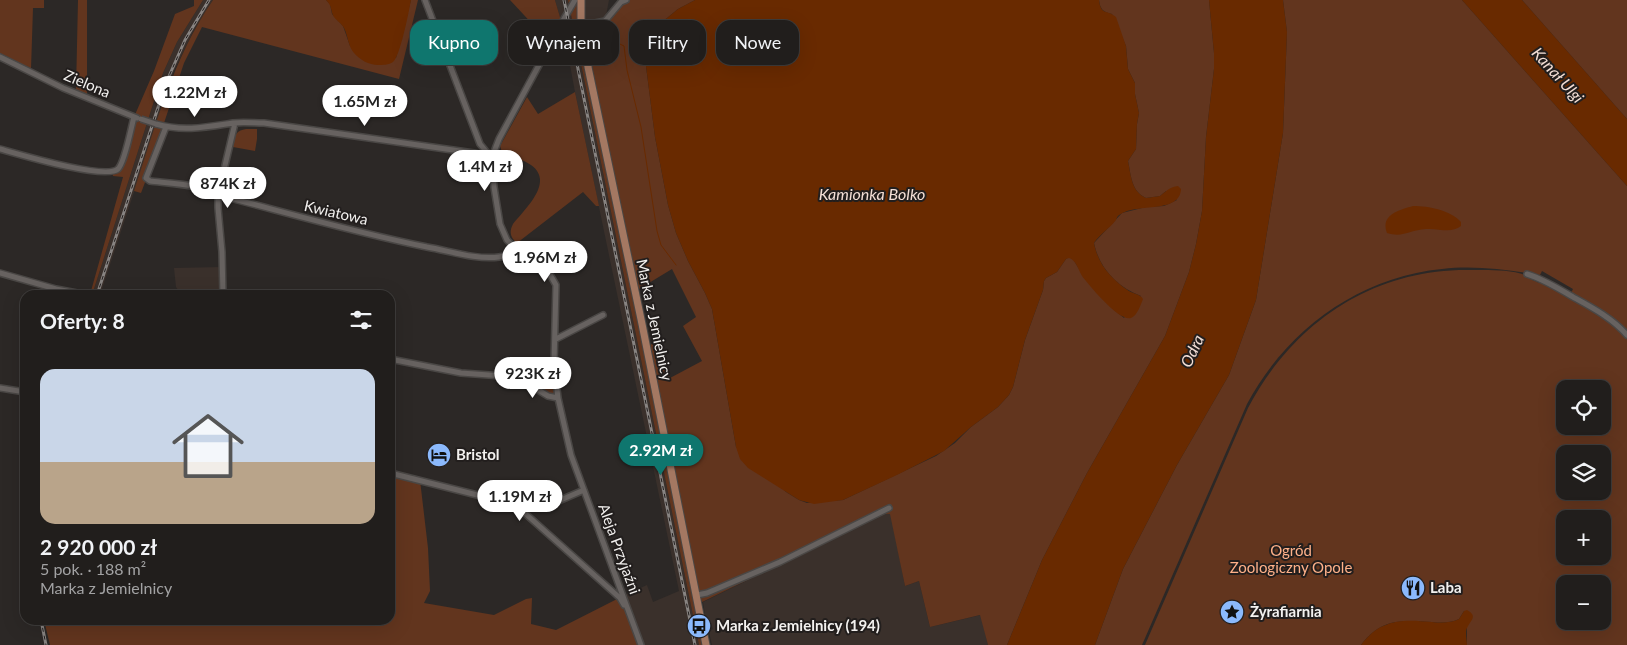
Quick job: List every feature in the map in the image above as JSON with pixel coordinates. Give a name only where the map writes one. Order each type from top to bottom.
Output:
[{"type":"main road","name":"Marka z Jemielnicy","points":[[581,0],[581,20]]},
{"type":"main road","name":"Marka z Jemielnicy","points":[[588,65],[706,645]]},
{"type":"street","points":[[425,0],[480,144],[492,157]]},
{"type":"street","name":"Aleja Przyjaźni","points":[[576,0],[502,132],[492,157],[494,187],[500,224],[507,240],[517,250],[548,271],[555,281],[557,294],[554,364],[558,398],[570,455],[642,645]]},
{"type":"street","points":[[605,20],[621,2],[626,0]]},
{"type":"street","name":"Zielona","points":[[0,58],[63,88],[134,117],[166,127],[209,128],[235,123],[266,124],[492,157]]},
{"type":"street","points":[[0,149],[68,166],[110,172],[117,169],[122,163],[134,117]]},
{"type":"street","points":[[223,290],[218,195],[235,123]]},
{"type":"street","name":"Kwiatowa","points":[[166,127],[146,178],[150,181],[181,184],[214,191],[218,195],[299,217],[470,256],[498,257],[509,255],[517,250]]},
{"type":"street","points":[[0,272],[61,290]]},
{"type":"street","points":[[1527,274],[1596,309],[1613,321],[1627,335]]},
{"type":"street","points":[[556,339],[602,315]]},
{"type":"street","points":[[395,360],[461,372],[516,377],[541,376],[550,371],[554,364]]},
{"type":"street","points":[[516,377],[548,396],[558,398]]},
{"type":"street","points":[[0,388],[20,391]]},
{"type":"street","points":[[395,474],[504,502],[519,508],[620,598],[629,612]]},
{"type":"street","points":[[519,508],[556,502],[584,490]]},
{"type":"street","points":[[696,595],[715,590],[780,562],[889,508]]},
{"type":"shaded area","points":[[203,0],[213,0],[193,32],[174,71],[102,290],[94,290],[163,73],[177,42]]},
{"type":"shaded area","points":[[555,0],[568,0],[572,20],[561,20]]},
{"type":"shaded area","points":[[581,0],[609,0],[605,20],[581,20]]},
{"type":"shaded area","points":[[570,65],[581,65],[699,645],[641,645],[623,596],[647,585],[653,602],[679,591]]},
{"type":"shaded area","points":[[222,267],[223,290],[178,290],[174,268]]},
{"type":"shaded area","points":[[883,514],[891,514],[905,586],[919,581],[930,627],[981,615],[988,645],[712,645],[709,632],[713,629],[711,623],[706,621],[703,602]]},
{"type":"green space","points":[[0,0],[44,0],[44,8],[33,8],[31,69],[0,53]]},
{"type":"green space","points":[[78,0],[87,0],[87,95],[76,90]]},
{"type":"green space","points":[[194,0],[203,0],[177,42],[163,73],[94,290],[91,290],[123,177],[113,176],[112,172],[120,166],[134,117],[154,71],[175,14],[194,6]]},
{"type":"green space","points":[[213,0],[326,0],[330,4],[332,14],[343,26],[350,46],[396,58],[411,0],[418,0],[413,20],[410,20],[410,33],[399,79],[202,27],[184,63],[164,123],[166,127],[141,193],[134,191],[167,92],[199,22]]},
{"type":"green space","points":[[510,0],[555,0],[561,20],[529,20]]},
{"type":"green space","points":[[568,0],[581,0],[581,20],[572,20]]},
{"type":"green space","points":[[626,0],[695,0],[678,9],[665,20],[629,20],[629,65],[646,65],[655,137],[668,205],[676,233],[712,309],[736,447],[786,492],[807,503],[843,500],[936,456],[955,443],[971,427],[998,407],[1009,395],[1013,387],[1025,340],[1043,290],[1044,281],[1057,272],[1069,257],[1073,259],[1083,276],[1096,291],[1124,318],[1141,296],[1124,287],[1110,276],[1100,261],[1094,243],[1122,213],[1146,207],[1164,206],[1177,200],[1166,191],[1160,196],[1146,198],[1137,191],[1132,182],[1128,161],[1136,149],[1139,113],[1135,83],[1128,69],[1126,46],[1112,14],[1102,10],[1099,0],[1209,0],[1214,69],[1206,137],[1202,211],[1189,272],[1165,336],[1087,473],[1042,560],[1007,645],[988,645],[980,615],[930,627],[919,581],[905,586],[890,514],[883,514],[698,604],[706,645],[699,645],[581,65],[619,65],[619,20],[606,20]],"holes":[[[672,269],[696,317],[683,326],[702,361],[670,378],[655,342],[647,347],[634,292]]]},
{"type":"green space","name":"Ogród Zoologiczny Opole","points":[[1283,0],[1462,0],[1627,186],[1627,645],[1467,645],[1464,611],[1459,619],[1449,622],[1402,621],[1384,625],[1369,636],[1361,645],[1145,645],[1248,408],[1266,378],[1288,350],[1312,327],[1339,307],[1368,291],[1400,279],[1434,272],[1469,270],[1505,271],[1525,275],[1534,281],[1555,287],[1570,295],[1573,289],[1542,271],[1540,275],[1504,270],[1467,268],[1442,269],[1411,274],[1382,283],[1354,296],[1328,312],[1304,331],[1282,353],[1263,378],[1247,404],[1142,645],[1095,645],[1123,569],[1177,465],[1229,375],[1256,300],[1283,133],[1287,32]]},
{"type":"green space","points":[[1522,0],[1627,0],[1627,119]]},
{"type":"green space","points":[[575,92],[599,206],[596,206],[583,192],[517,243],[511,234],[513,224],[536,195],[540,179],[538,172],[531,165],[502,152],[500,146],[527,97],[538,114]]},
{"type":"green space","points":[[246,129],[257,129],[255,151],[233,147],[237,133]]},
{"type":"green space","points":[[552,368],[558,398],[517,377],[529,377]]},
{"type":"green space","points":[[395,474],[420,480],[428,548],[430,591],[424,603],[494,615],[526,599],[532,598],[531,624],[556,630],[623,596],[641,645],[50,645],[45,625],[395,625]]},
{"type":"water","points":[[326,0],[411,0],[401,43],[393,62],[386,65],[375,65],[365,62],[356,56],[350,47],[344,28],[334,17]]},
{"type":"water","name":"Kamionka Bolko","points":[[695,0],[1099,0],[1103,10],[1116,17],[1126,46],[1128,69],[1135,83],[1139,113],[1136,149],[1128,161],[1135,187],[1146,198],[1160,196],[1178,186],[1181,189],[1179,197],[1166,205],[1137,209],[1119,215],[1094,243],[1102,264],[1111,276],[1122,286],[1143,299],[1137,312],[1133,317],[1126,318],[1112,309],[1082,276],[1077,265],[1069,258],[1066,259],[1057,272],[1044,281],[1043,290],[1025,340],[1013,387],[1009,395],[998,407],[971,427],[944,451],[843,500],[814,504],[799,500],[748,468],[740,459],[736,447],[712,309],[676,233],[668,205],[655,137],[646,65],[706,65],[706,20],[665,20],[678,9]]},
{"type":"water","name":"Odra","points":[[1209,0],[1283,0],[1287,32],[1283,133],[1256,300],[1229,375],[1177,465],[1123,569],[1095,645],[1007,645],[1042,560],[1087,473],[1165,336],[1189,272],[1202,211],[1206,137],[1214,69]]},
{"type":"water","name":"Kanał Ulgi","points":[[1462,0],[1522,0],[1627,119],[1627,186]]},
{"type":"water","points":[[1413,206],[1432,208],[1451,214],[1461,222],[1461,226],[1453,230],[1426,229],[1398,235],[1387,233],[1386,222],[1388,218],[1392,214]]},
{"type":"water","points":[[1467,610],[1473,616],[1466,630],[1467,645],[1361,645],[1376,630],[1392,623],[1401,621],[1449,622],[1459,619],[1464,611]]},
{"type":"waterway","points":[[619,44],[624,46],[627,70],[641,127],[657,231],[661,245],[676,265]]},
{"type":"railway","points":[[99,290],[166,83],[185,40],[209,0]]},
{"type":"railway","points":[[564,0],[695,645]]},
{"type":"railway","points":[[42,625],[46,645]]},
{"type":"place","name":"Bristol","points":[[439,455]]},
{"type":"place","name":"Laba","points":[[1413,588]]},
{"type":"place","name":"Żyrafiarnia","points":[[1232,612]]},
{"type":"place","name":"Marka z Jemielnicy (194)","points":[[699,626]]}]
